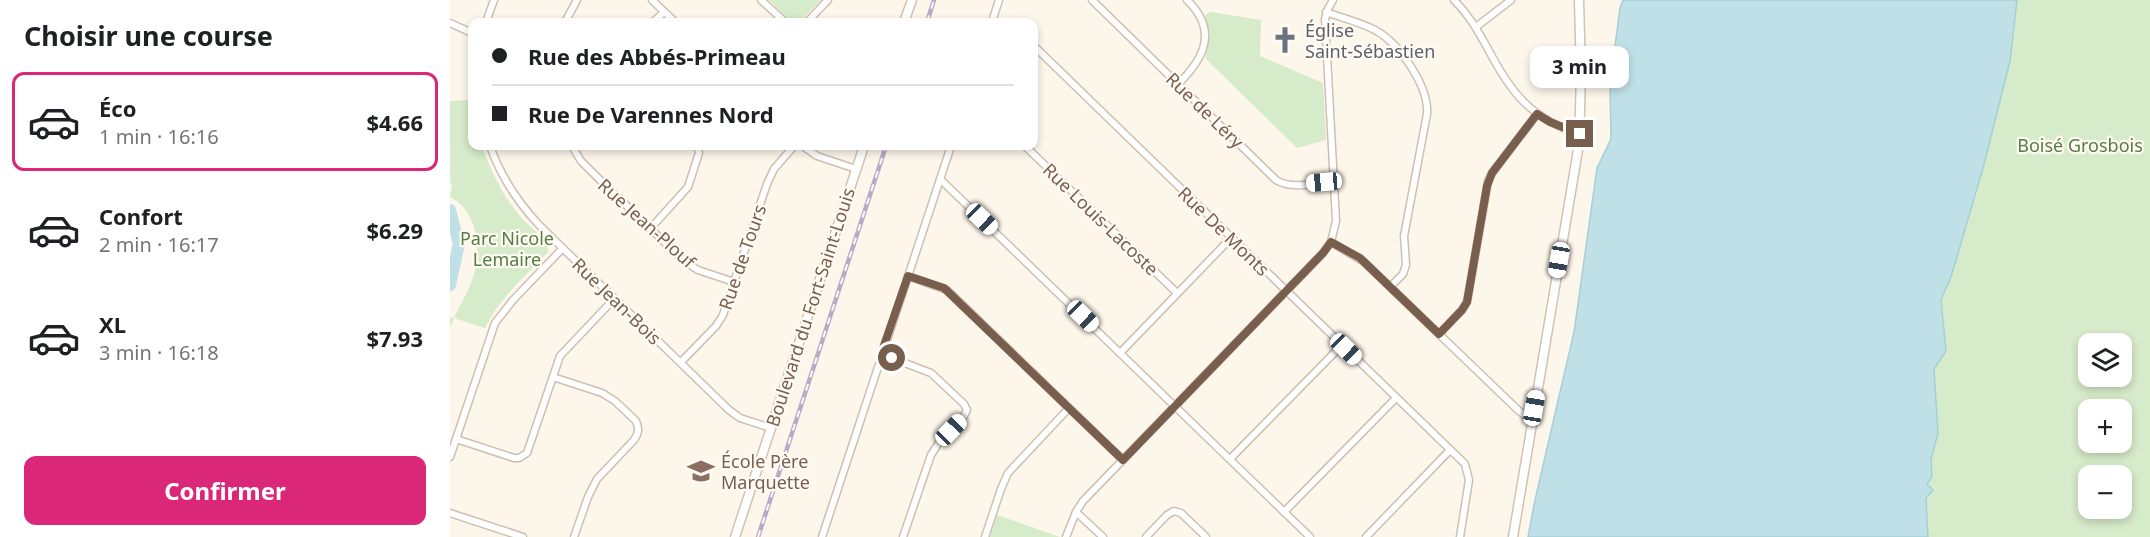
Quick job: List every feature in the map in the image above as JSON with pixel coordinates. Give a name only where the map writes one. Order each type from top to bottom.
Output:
[{"type":"street","points":[[487,18],[494,0]]},
{"type":"street","points":[[567,18],[577,0]]},
{"type":"street","points":[[652,0],[671,18]]},
{"type":"street","points":[[761,0],[781,18]]},
{"type":"street","points":[[811,18],[828,0]]},
{"type":"street","points":[[905,18],[912,0]]},
{"type":"street","points":[[993,18],[999,0]]},
{"type":"street","name":"Rue de Léry","points":[[1092,0],[1280,182],[1293,185],[1334,181]]},
{"type":"street","points":[[1178,84],[1197,63],[1204,46],[1203,25],[1187,0]]},
{"type":"street","points":[[1066,537],[1076,512],[1331,242],[1336,221],[1326,12],[1333,0]]},
{"type":"street","points":[[1454,0],[1465,10],[1476,27],[1508,84],[1537,114],[1580,134]]},
{"type":"street","points":[[1476,27],[1508,4],[1510,0]]},
{"type":"street","points":[[1513,537],[1580,134],[1579,0]]},
{"type":"street","points":[[657,18],[664,12]]},
{"type":"street","points":[[1326,12],[1381,33],[1405,58],[1426,98],[1427,114],[1404,236],[1406,265],[1402,274],[1390,287]]},
{"type":"street","points":[[450,23],[468,31]]},
{"type":"street","name":"Rue De Monts","points":[[1038,50],[1465,464],[1469,475],[1460,537]]},
{"type":"street","points":[[1439,334],[1467,302],[1490,177],[1537,114]]},
{"type":"street","name":"Rue Jean-Bois","points":[[492,150],[513,194],[562,249],[734,415],[771,428]]},
{"type":"street","name":"Rue Jean-Plouf","points":[[575,150],[598,179],[688,264],[734,282]]},
{"type":"street","points":[[650,229],[688,187],[698,150]]},
{"type":"street","name":"Rue de Tours","points":[[681,362],[720,320],[767,184],[774,169],[791,150]]},
{"type":"street","points":[[808,150],[817,156],[856,169]]},
{"type":"street","name":"Boulevard du Fort-Saint-Louis","points":[[735,537],[863,150]]},
{"type":"street","points":[[822,537],[950,150]]},
{"type":"street","name":"Rue Louis-Lacoste","points":[[1029,150],[1177,293]]},
{"type":"street","points":[[940,178],[1310,537]]},
{"type":"street","points":[[1120,353],[1232,238]]},
{"type":"street","points":[[1331,242],[1360,258],[1519,411],[1533,418]]},
{"type":"street","points":[[450,457],[495,323],[505,308],[562,249]]},
{"type":"street","points":[[908,276],[947,290],[1123,460]]},
{"type":"street","points":[[456,439],[514,458],[527,453],[560,356],[614,299]]},
{"type":"street","points":[[1230,459],[1342,345]]},
{"type":"street","points":[[881,354],[931,373],[964,404],[967,410],[931,455],[903,537]]},
{"type":"street","points":[[553,377],[609,397],[636,421],[638,426],[634,440],[594,483],[574,537]]},
{"type":"street","points":[[1284,512],[1396,398]]},
{"type":"street","points":[[985,537],[1008,473],[1069,408]]},
{"type":"street","points":[[1366,537],[1450,450]]},
{"type":"street","points":[[1146,537],[1167,515],[1174,511],[1181,513],[1206,537]]},
{"type":"street","points":[[1076,512],[1103,537]]},
{"type":"street","points":[[450,513],[524,537]]},
{"type":"street","points":[[497,537],[500,529]]},
{"type":"green space","points":[[769,0],[821,0],[803,18],[788,18]]},
{"type":"green space","name":"Boisé Grosbois","points":[[2017,0],[2150,0],[2150,537],[1928,537],[1926,497],[1932,490],[1927,485],[1932,477],[1931,460],[1938,433],[1934,369],[1946,351],[1941,300],[1951,277],[1983,168],[2010,61]]},
{"type":"green space","points":[[1211,12],[1261,20],[1260,56],[1323,83],[1326,140],[1297,148],[1205,58],[1210,34],[1205,15]]},
{"type":"green space","name":"Parc Nicole Lemaire","points":[[468,100],[468,150],[484,150],[502,191],[520,216],[545,242],[548,252],[505,297],[485,328],[454,318],[475,271],[477,240],[475,229],[466,210],[450,197],[452,186],[450,181],[450,101]]},
{"type":"green space","points":[[997,515],[1060,537],[990,537]]},
{"type":"water","points":[[1623,0],[2017,0],[2010,61],[1983,168],[1951,277],[1941,300],[1946,351],[1934,369],[1938,433],[1931,460],[1932,477],[1927,484],[1933,490],[1926,498],[1928,537],[1528,537],[1574,332],[1597,168],[1611,139],[1610,84]]},
{"type":"waterway","points":[[450,210],[459,244],[450,285]]},
{"type":"railway","points":[[928,18],[934,0]]},
{"type":"railway","points":[[758,537],[885,150]]},
{"type":"place","name":"Église Saint-Sébastien","points":[[1285,40]]},
{"type":"place","name":"École Père Marquette","points":[[701,471]]},
{"type":"route","points":[[892,358],[881,354],[908,276],[944,288],[1123,460],[1328,248],[1331,242],[1360,258],[1439,334],[1467,302],[1487,186],[1492,173],[1537,114],[1580,134]]}]
